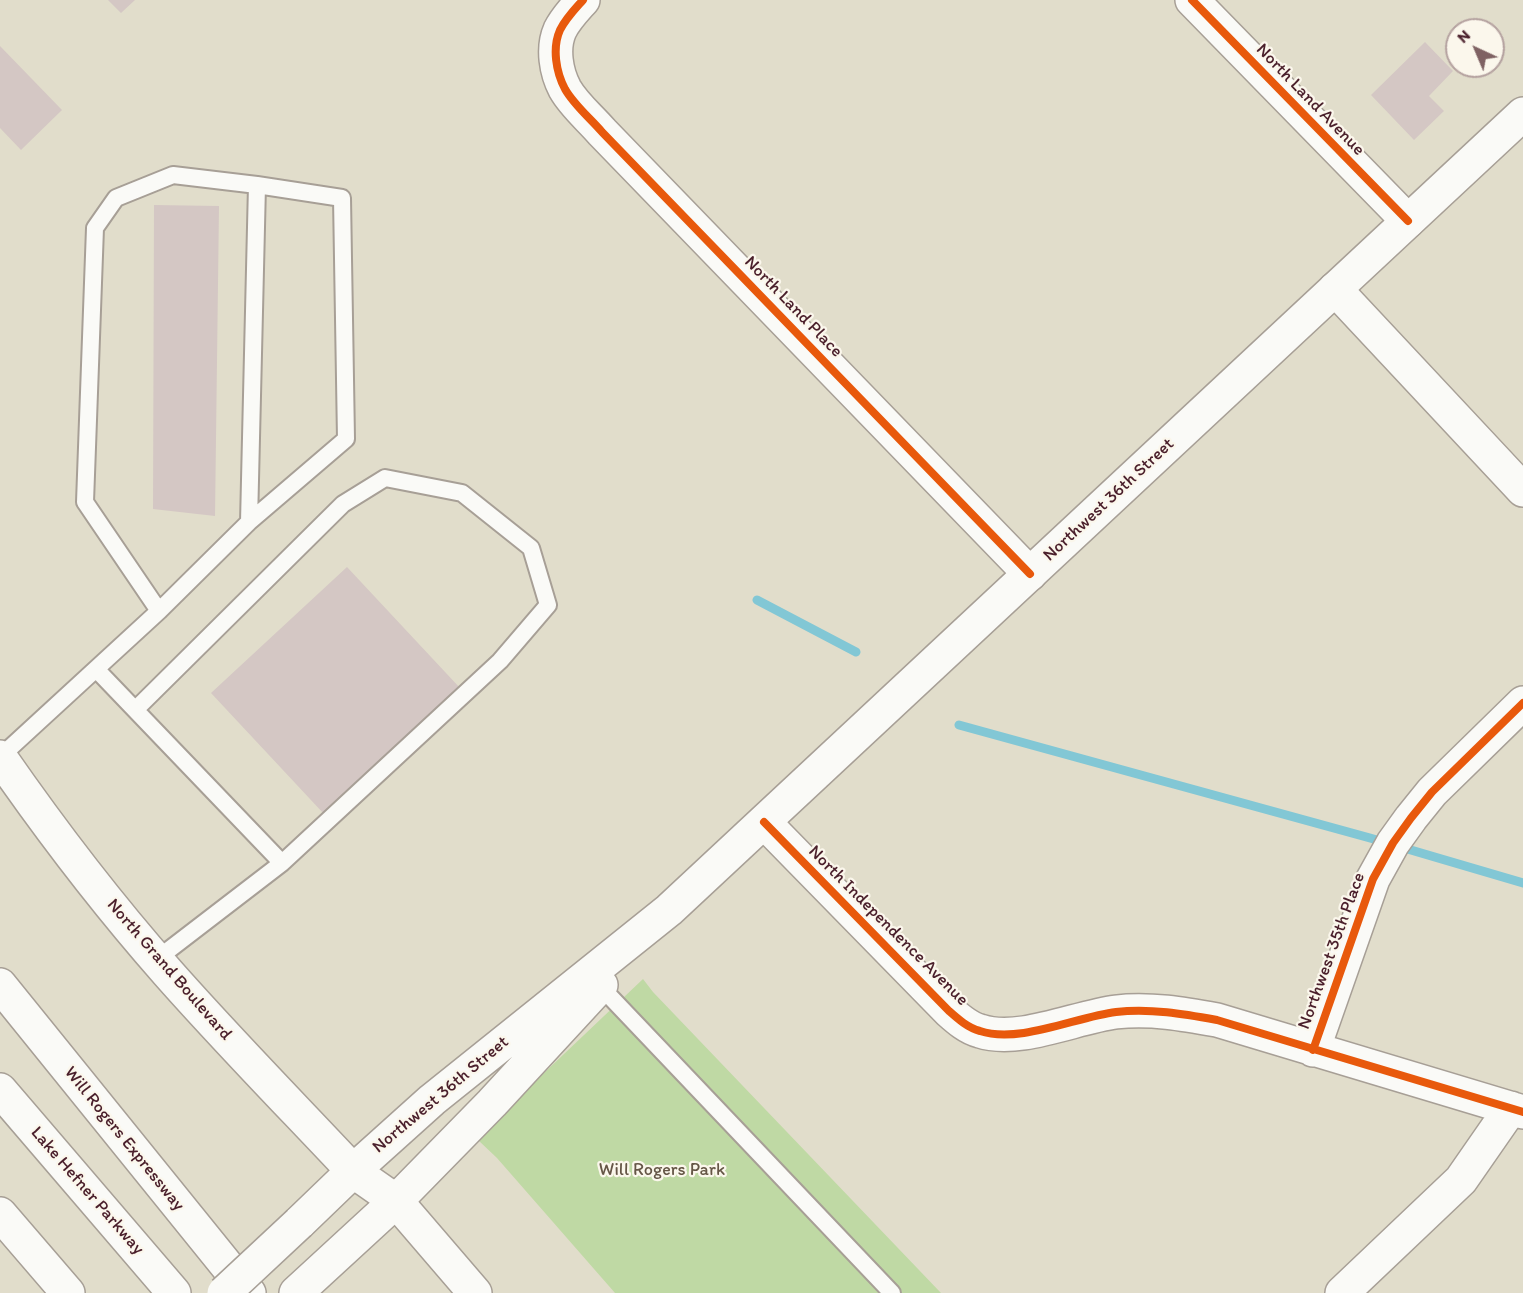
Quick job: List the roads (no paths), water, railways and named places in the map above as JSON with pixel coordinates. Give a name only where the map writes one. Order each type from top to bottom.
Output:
[{"type":"main road","name":"North Land Place","points":[[583,0],[561,29],[555,49],[560,76],[565,88],[580,107],[1030,574]]},
{"type":"main road","name":"North Land Avenue","points":[[1192,0],[1408,221]]},
{"type":"main road","name":"Northwest 36th Street","points":[[224,1293],[353,1171],[464,1073],[669,910],[1523,114]]},
{"type":"main road","points":[[1335,289],[1523,490]]},
{"type":"main road","name":"Northwest 35th Place","points":[[1313,1050],[1376,873],[1404,827],[1432,792],[1523,703]]},
{"type":"main road","name":"North Grand Boulevard","points":[[0,757],[79,865],[157,959],[353,1171],[396,1201],[475,1293]]},
{"type":"main road","name":"North Independence Avenue","points":[[764,822],[939,1002],[963,1023],[979,1031],[999,1035],[1116,1012],[1168,1011],[1217,1020],[1517,1110]]},
{"type":"main road","name":"Northwest 36th Street","points":[[296,1293],[396,1201],[492,1103],[669,910]]},
{"type":"main road","name":"Will Rogers Expressway","points":[[0,985],[249,1293]]},
{"type":"main road","name":"Lake Hefner Parkway","points":[[0,1090],[174,1293]]},
{"type":"main road","points":[[1342,1293],[1461,1180],[1517,1110]]},
{"type":"main road","points":[[0,1214],[68,1293]]},
{"type":"lane","points":[[0,757],[159,611],[249,522],[346,440],[342,198],[173,175],[116,198],[94,228],[85,502],[159,611]]},
{"type":"lane","points":[[249,522],[257,185]]},
{"type":"lane","points":[[136,709],[344,504],[385,478],[462,493],[531,548],[548,605],[500,661],[282,863],[157,959]]},
{"type":"lane","points":[[96,669],[282,863]]},
{"type":"lane","points":[[600,986],[892,1293]]},
{"type":"waterway","points":[[757,600],[856,652]]},
{"type":"waterway","points":[[959,725],[1370,838],[1523,883]]},
{"type":"park label","name":"Will Rogers Park","points":[[662,1170]]}]
